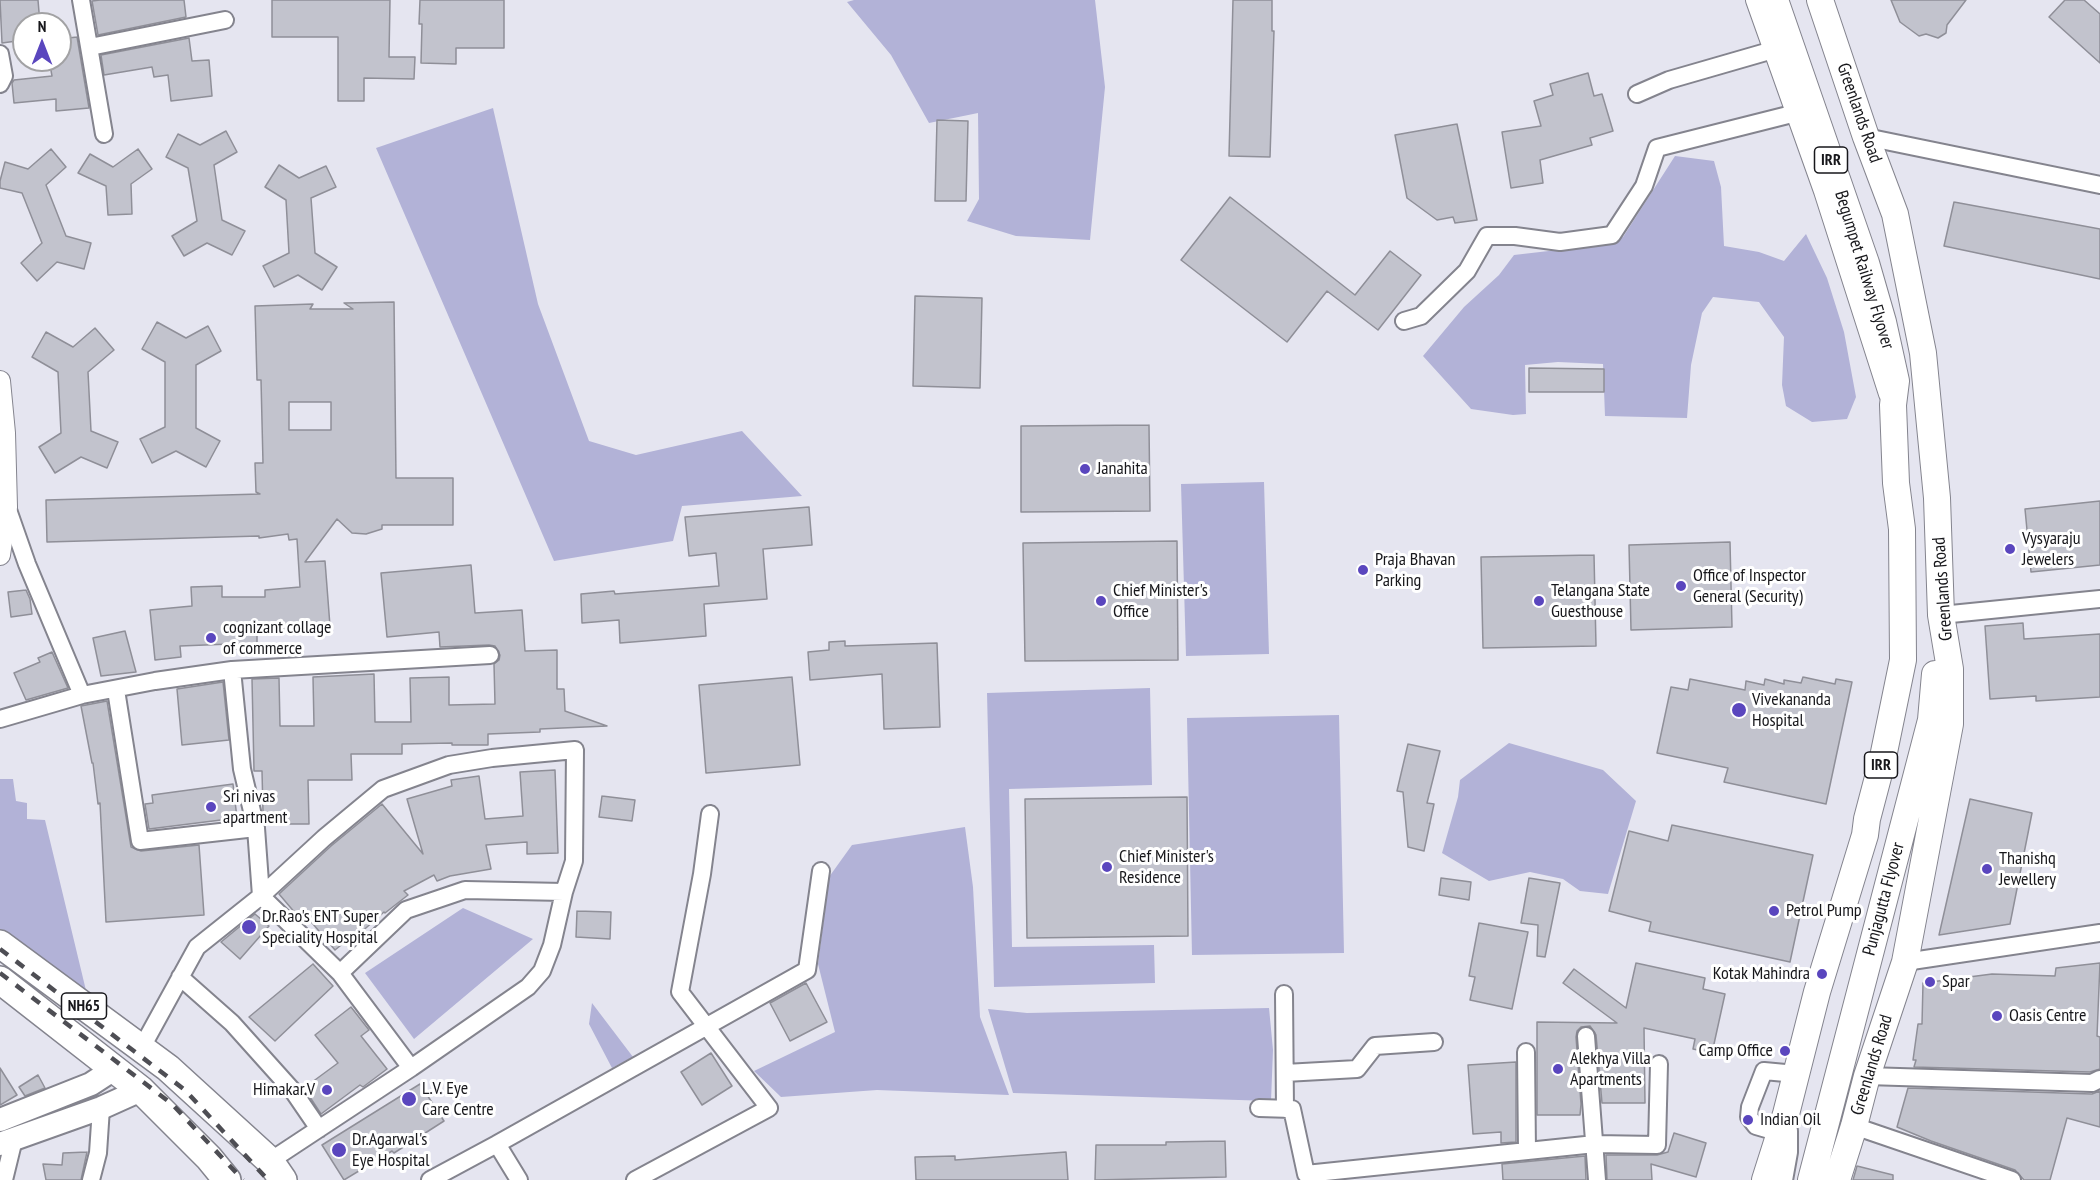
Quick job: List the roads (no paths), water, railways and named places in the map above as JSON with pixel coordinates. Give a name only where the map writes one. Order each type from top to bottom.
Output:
[{"type":"highway","name":"NH65","points":[[0,944],[168,1068],[276,1171]]},
{"type":"highway","name":"NH65","points":[[0,981],[141,1090],[209,1158],[227,1180]]},
{"type":"main road","name":"Begumpet Railway Flyover","points":[[1775,0],[1866,263],[1883,322],[1896,381],[1893,405]]},
{"type":"main road","name":"Greenlands Road","points":[[1820,0],[1895,214],[1923,353],[1937,498],[1941,615],[1950,669],[1950,724],[1905,962],[1867,1076],[1837,1180]]},
{"type":"main road","name":"Greenlands Road","points":[[1765,1180],[1783,1124],[1817,992],[1865,835],[1903,660],[1902,529],[1896,483],[1893,405]]},
{"type":"main road","name":"Punjagutta Flyover","points":[[1811,1180],[1931,720],[1941,615]]},
{"type":"main road","points":[[0,1120],[91,1084],[114,1070]]},
{"type":"main road","points":[[7,1142],[101,1108],[141,1090]]},
{"type":"main road","name":"Greenlands Road","points":[[1781,1180],[1786,1152],[1783,1124]]},
{"type":"street","points":[[81,0],[104,134]]},
{"type":"street","name":"Greenlands Road","points":[[1756,0],[1824,191],[1893,405]]},
{"type":"street","points":[[90,47],[225,20]]},
{"type":"street","points":[[1637,94],[1668,80],[1773,50]]},
{"type":"street","points":[[0,54],[4,76],[0,84]]},
{"type":"street","points":[[1404,321],[1421,316],[1467,271],[1487,236],[1515,236],[1560,242],[1612,235],[1644,186],[1656,148],[1796,113]]},
{"type":"street","points":[[1866,136],[2100,185]]},
{"type":"street","points":[[0,381],[5,433],[7,507],[0,555]]},
{"type":"street","points":[[7,507],[27,564],[82,695]]},
{"type":"street","points":[[1941,615],[2100,599]]},
{"type":"street","points":[[0,719],[82,695],[231,670],[490,655]]},
{"type":"street","points":[[231,670],[242,769],[256,828],[261,896],[340,973],[411,1068]]},
{"type":"street","points":[[116,690],[140,841],[256,828]]},
{"type":"street","points":[[141,1049],[197,947],[261,896],[324,838],[383,789],[448,765],[575,750],[574,861],[564,892],[552,945],[542,971],[528,987],[319,1129],[276,1171]]},
{"type":"street","points":[[645,1178],[769,1108],[680,992],[702,874],[710,814]]},
{"type":"street","points":[[429,1180],[807,970],[821,871]]},
{"type":"street","points":[[340,973],[406,910],[465,890],[564,892]]},
{"type":"street","points":[[1905,962],[2100,933]]},
{"type":"street","points":[[180,977],[232,1023],[293,1091],[319,1129]]},
{"type":"street","points":[[1284,994],[1285,1109]]},
{"type":"street","points":[[1586,1036],[1597,1180]]},
{"type":"street","points":[[1285,1073],[1357,1069],[1375,1046],[1434,1042]]},
{"type":"street","points":[[1526,1052],[1527,1151]]},
{"type":"street","points":[[1259,1108],[1292,1109],[1308,1177],[1595,1144],[1657,1145],[1659,1064]]},
{"type":"street","points":[[1783,1124],[1756,1126],[1749,1116],[1750,1107],[1764,1071],[1796,1074]]},
{"type":"street","points":[[1867,1076],[2092,1083],[2100,1079]]},
{"type":"street","points":[[91,1180],[98,1153],[101,1108]]},
{"type":"street","points":[[1854,1126],[2012,1180]]},
{"type":"street","points":[[4,1180],[7,1142]]},
{"type":"street","points":[[497,1144],[519,1180]]},
{"type":"railway","points":[[0,949],[185,1090],[268,1180]]},
{"type":"railway","points":[[0,973],[172,1104],[243,1180]]},
{"type":"place","name":"Janahita","points":[[1085,469]]},
{"type":"place","name":"Vysyaraju Jewelers","points":[[2010,549]]},
{"type":"place","name":"Praja Bhavan Parking","points":[[1363,570]]},
{"type":"place","name":"Office of Inspector General (Security)","points":[[1681,586]]},
{"type":"place","name":"Chief Minister's Office","points":[[1101,601]]},
{"type":"place","name":"Telangana State Guesthouse","points":[[1539,601]]},
{"type":"place","name":"cognizant collage of commerce","points":[[211,638]]},
{"type":"place","name":"Vivekananda Hospital","points":[[1739,710]]},
{"type":"place","name":"Sri nivas apartment","points":[[211,807]]},
{"type":"place","name":"Chief Minister's Residence","points":[[1107,867]]},
{"type":"place","name":"Thanishq Jewellery","points":[[1987,869]]},
{"type":"place","name":"Petrol Pump","points":[[1774,911]]},
{"type":"place","name":"Dr.Rao's ENT Super Speciality Hospital","points":[[249,927]]},
{"type":"place","name":"Kotak Mahindra","points":[[1822,974]]},
{"type":"place","name":"Spar","points":[[1930,982]]},
{"type":"place","name":"Oasis Centre","points":[[1997,1016]]},
{"type":"place","name":"Camp Office","points":[[1785,1051]]},
{"type":"place","name":"Alekhya Villa Apartments","points":[[1558,1069]]},
{"type":"place","name":"Himakar.V","points":[[327,1090]]},
{"type":"place","name":"L.V. Eye Care Centre","points":[[409,1099]]},
{"type":"place","name":"Indian Oil","points":[[1748,1120]]},
{"type":"place","name":"Dr.Agarwal's Eye Hospital","points":[[339,1150]]}]
